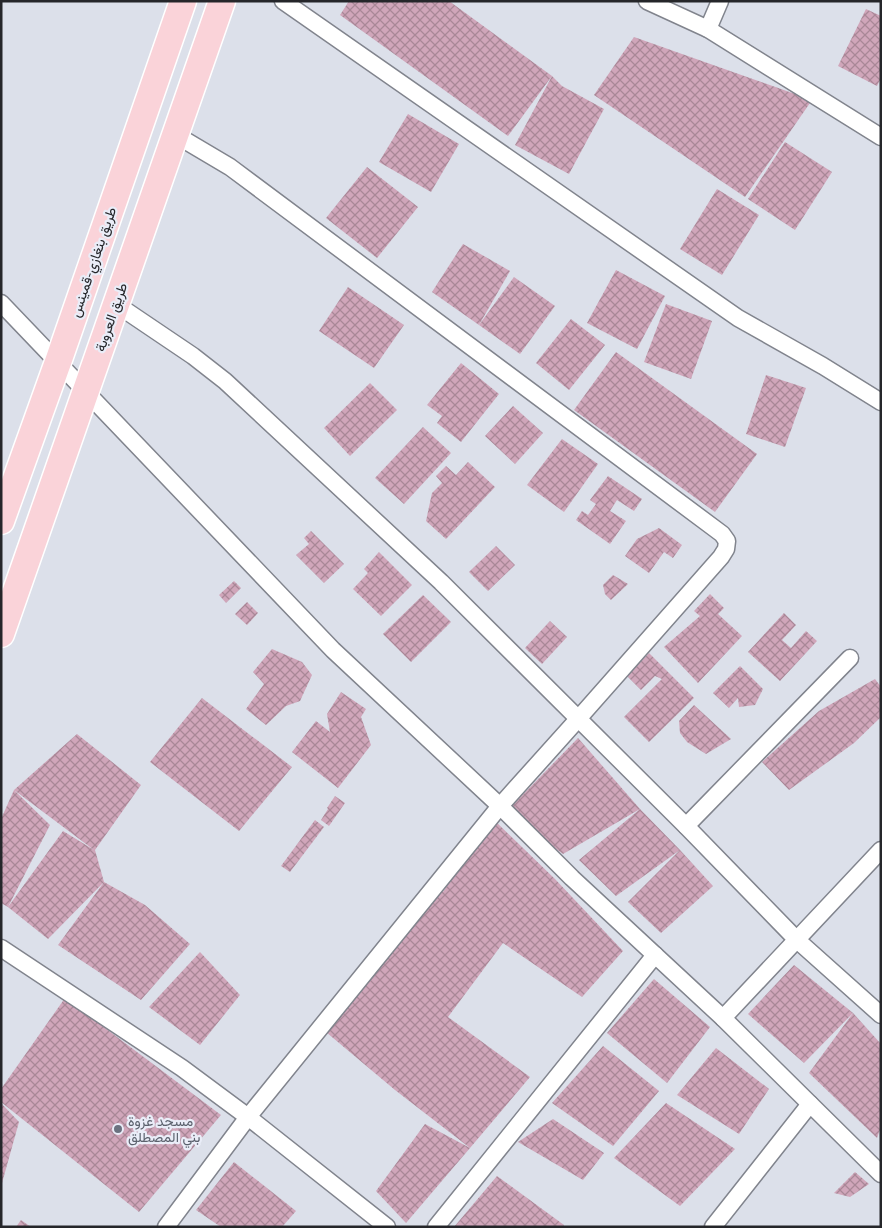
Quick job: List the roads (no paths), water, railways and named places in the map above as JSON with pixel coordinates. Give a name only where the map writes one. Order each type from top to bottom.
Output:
[{"type":"main road","name":"طريق بنغازي-قمينس","points":[[1,521],[183,1]]},
{"type":"main road","name":"طريق العروبة","points":[[1,634],[222,1]]},
{"type":"street","points":[[283,1],[738,318],[823,366],[881,402]]},
{"type":"street","points":[[646,1],[708,29],[881,137]]},
{"type":"street","points":[[708,29],[720,1]]},
{"type":"street","points":[[166,1227],[248,1117],[500,806],[721,557],[726,549],[727,541],[722,534],[230,167],[176,135]]},
{"type":"street","points":[[1,302],[333,650],[500,806],[572,878],[723,1018],[881,1174]]},
{"type":"street","points":[[116,304],[193,356],[225,381],[441,582],[686,826],[797,940],[881,1014]]},
{"type":"street","points":[[686,826],[850,658]]},
{"type":"street","points":[[723,1018],[881,850]]},
{"type":"street","points":[[1,948],[182,1068],[248,1117],[387,1227]]},
{"type":"street","points":[[436,1227],[655,955]]},
{"type":"street","points":[[713,1227],[810,1104]]},
{"type":"place","name":"مسجد غزوة بني المصطلق","points":[[118,1129]]}]
